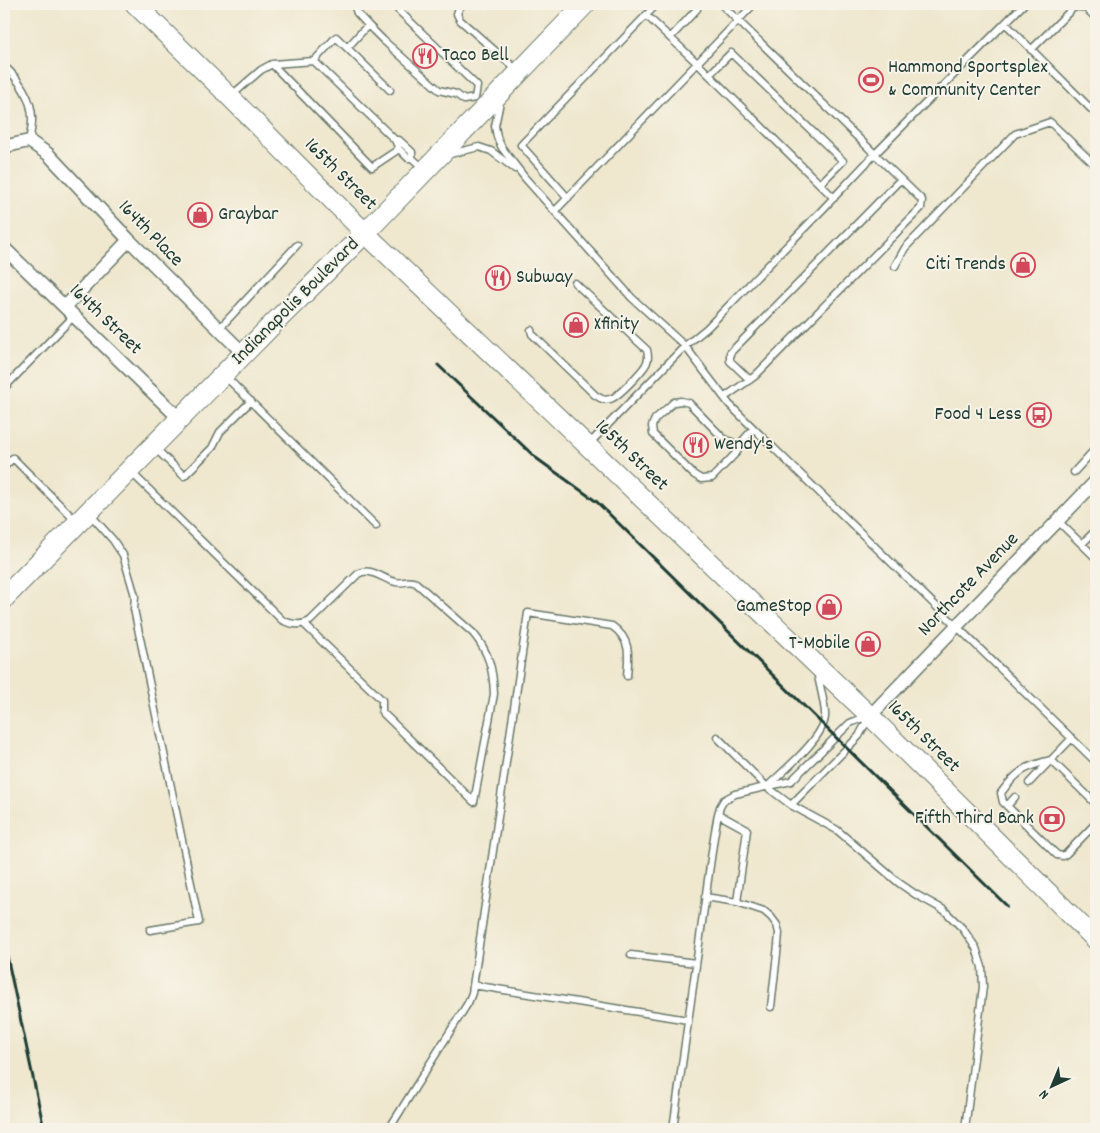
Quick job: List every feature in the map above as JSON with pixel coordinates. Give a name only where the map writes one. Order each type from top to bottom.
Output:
[{"type":"main road","name":"165th Street","points":[[135,4],[365,233],[870,716],[1096,940]]},
{"type":"main road","name":"Indianapolis Boulevard","points":[[4,598],[365,233],[425,162],[480,102],[505,87],[580,6]]},
{"type":"street","points":[[4,150],[7,146],[29,141]]},
{"type":"street","name":"164th Place","points":[[29,141],[48,154],[129,240],[244,354]]},
{"type":"street","points":[[65,307],[129,240]]},
{"type":"street","name":"164th Street","points":[[4,248],[180,419]]},
{"type":"street","name":"Northcote Avenue","points":[[870,716],[1096,481]]},
{"type":"lane","points":[[354,4],[357,12],[368,25],[439,90],[456,94],[464,100],[480,102],[478,86],[392,4]]},
{"type":"lane","points":[[463,4],[457,14],[460,20],[520,72]]},
{"type":"lane","points":[[568,198],[521,145],[657,4]]},
{"type":"lane","points":[[670,38],[697,9],[691,4]]},
{"type":"lane","points":[[721,4],[922,200],[921,208],[762,369],[725,398]]},
{"type":"lane","points":[[555,211],[754,4]]},
{"type":"lane","points":[[587,446],[685,346],[707,328],[874,155],[1024,4]]},
{"type":"lane","points":[[1031,50],[1073,8],[1079,6],[1086,8],[1096,18]]},
{"type":"lane","points":[[646,15],[834,198]]},
{"type":"lane","points":[[1004,23],[1096,114]]},
{"type":"lane","points":[[347,48],[368,25]]},
{"type":"lane","points":[[230,97],[261,70],[272,64],[314,61],[336,37],[390,90]]},
{"type":"lane","points":[[709,75],[731,53],[843,161],[820,184]]},
{"type":"lane","points":[[314,61],[395,140],[399,149],[408,158],[425,162],[478,147],[491,151],[525,178]]},
{"type":"lane","points":[[272,64],[372,167],[399,149]]},
{"type":"lane","points":[[4,66],[15,76],[28,100],[32,120],[29,141]]},
{"type":"lane","points":[[505,87],[498,107],[495,126],[497,137],[502,148],[525,178],[632,298],[685,346],[729,404],[753,429],[1096,762]]},
{"type":"lane","points":[[895,266],[905,248],[1015,134],[1050,122],[1096,166]]},
{"type":"lane","points":[[395,140],[400,140],[425,162]]},
{"type":"lane","points":[[750,380],[730,362],[730,353],[900,180]]},
{"type":"lane","points":[[219,329],[297,245]]},
{"type":"lane","points":[[531,330],[532,334],[595,395],[602,400],[616,397],[647,363],[647,350],[575,283]]},
{"type":"lane","points":[[4,388],[74,316]]},
{"type":"lane","points":[[224,374],[376,526]]},
{"type":"lane","points":[[154,446],[184,476],[212,448],[220,432],[251,401]]},
{"type":"lane","points":[[739,445],[724,438],[689,403],[681,401],[674,402],[655,419],[652,426],[653,434],[693,474],[701,479],[712,478],[737,452],[739,445],[753,429]]},
{"type":"lane","points":[[1074,472],[1096,448]]},
{"type":"lane","points":[[4,468],[13,458],[118,547],[123,555],[135,596],[134,609],[199,922],[150,930]]},
{"type":"lane","points":[[129,471],[282,620],[294,624],[304,624],[310,621],[358,574],[362,571],[368,571],[397,582],[410,580],[416,583],[473,633],[490,662],[494,676],[494,694],[474,802],[382,712],[382,700],[304,624]]},
{"type":"lane","points":[[1058,521],[1096,558]]},
{"type":"lane","points":[[1082,544],[1096,530]]},
{"type":"lane","points":[[389,1129],[468,1003],[472,993],[528,613],[612,626],[624,637],[627,646],[629,657],[627,676]]},
{"type":"lane","points":[[767,787],[813,741],[823,725],[825,716],[815,664]]},
{"type":"lane","points":[[673,1129],[720,807],[729,796],[791,781],[850,723],[870,716]]},
{"type":"lane","points":[[791,805],[859,736],[870,716]]},
{"type":"lane","points":[[717,737],[767,787],[791,805],[837,830],[899,883],[944,910],[963,929],[976,948],[982,967],[983,988],[965,1129]]},
{"type":"lane","points":[[1028,783],[1072,738]]},
{"type":"lane","points":[[1051,760],[1096,804]]},
{"type":"lane","points":[[1051,760],[1027,767],[1001,793],[1003,802],[1057,855],[1062,856],[1066,854],[1096,823]]},
{"type":"lane","points":[[1006,806],[1015,797]]},
{"type":"lane","points":[[718,814],[747,830],[737,902]]},
{"type":"lane","points":[[706,897],[737,902],[764,912],[777,925],[779,934],[771,1007]]},
{"type":"lane","points":[[631,955],[696,963]]},
{"type":"lane","points":[[473,985],[688,1020]]},
{"type":"railway","points":[[438,365],[536,458],[597,502],[1007,906]]},
{"type":"railway","points":[[4,942],[44,1129]]},
{"type":"place","name":"Taco Bell","points":[[425,56]]},
{"type":"place","name":"Hammond Sportsplex & Community Center","points":[[871,80]]},
{"type":"place","name":"Graybar","points":[[200,215]]},
{"type":"place","name":"Citi Trends","points":[[1023,265]]},
{"type":"place","name":"Subway","points":[[498,278]]},
{"type":"place","name":"Xfinity","points":[[576,325]]},
{"type":"place","name":"Food 4 Less","points":[[1039,415]]},
{"type":"place","name":"Wendy's","points":[[696,445]]},
{"type":"place","name":"GameStop","points":[[829,607]]},
{"type":"place","name":"T-Mobile","points":[[868,644]]},
{"type":"place","name":"Fifth Third Bank","points":[[1052,819]]}]
